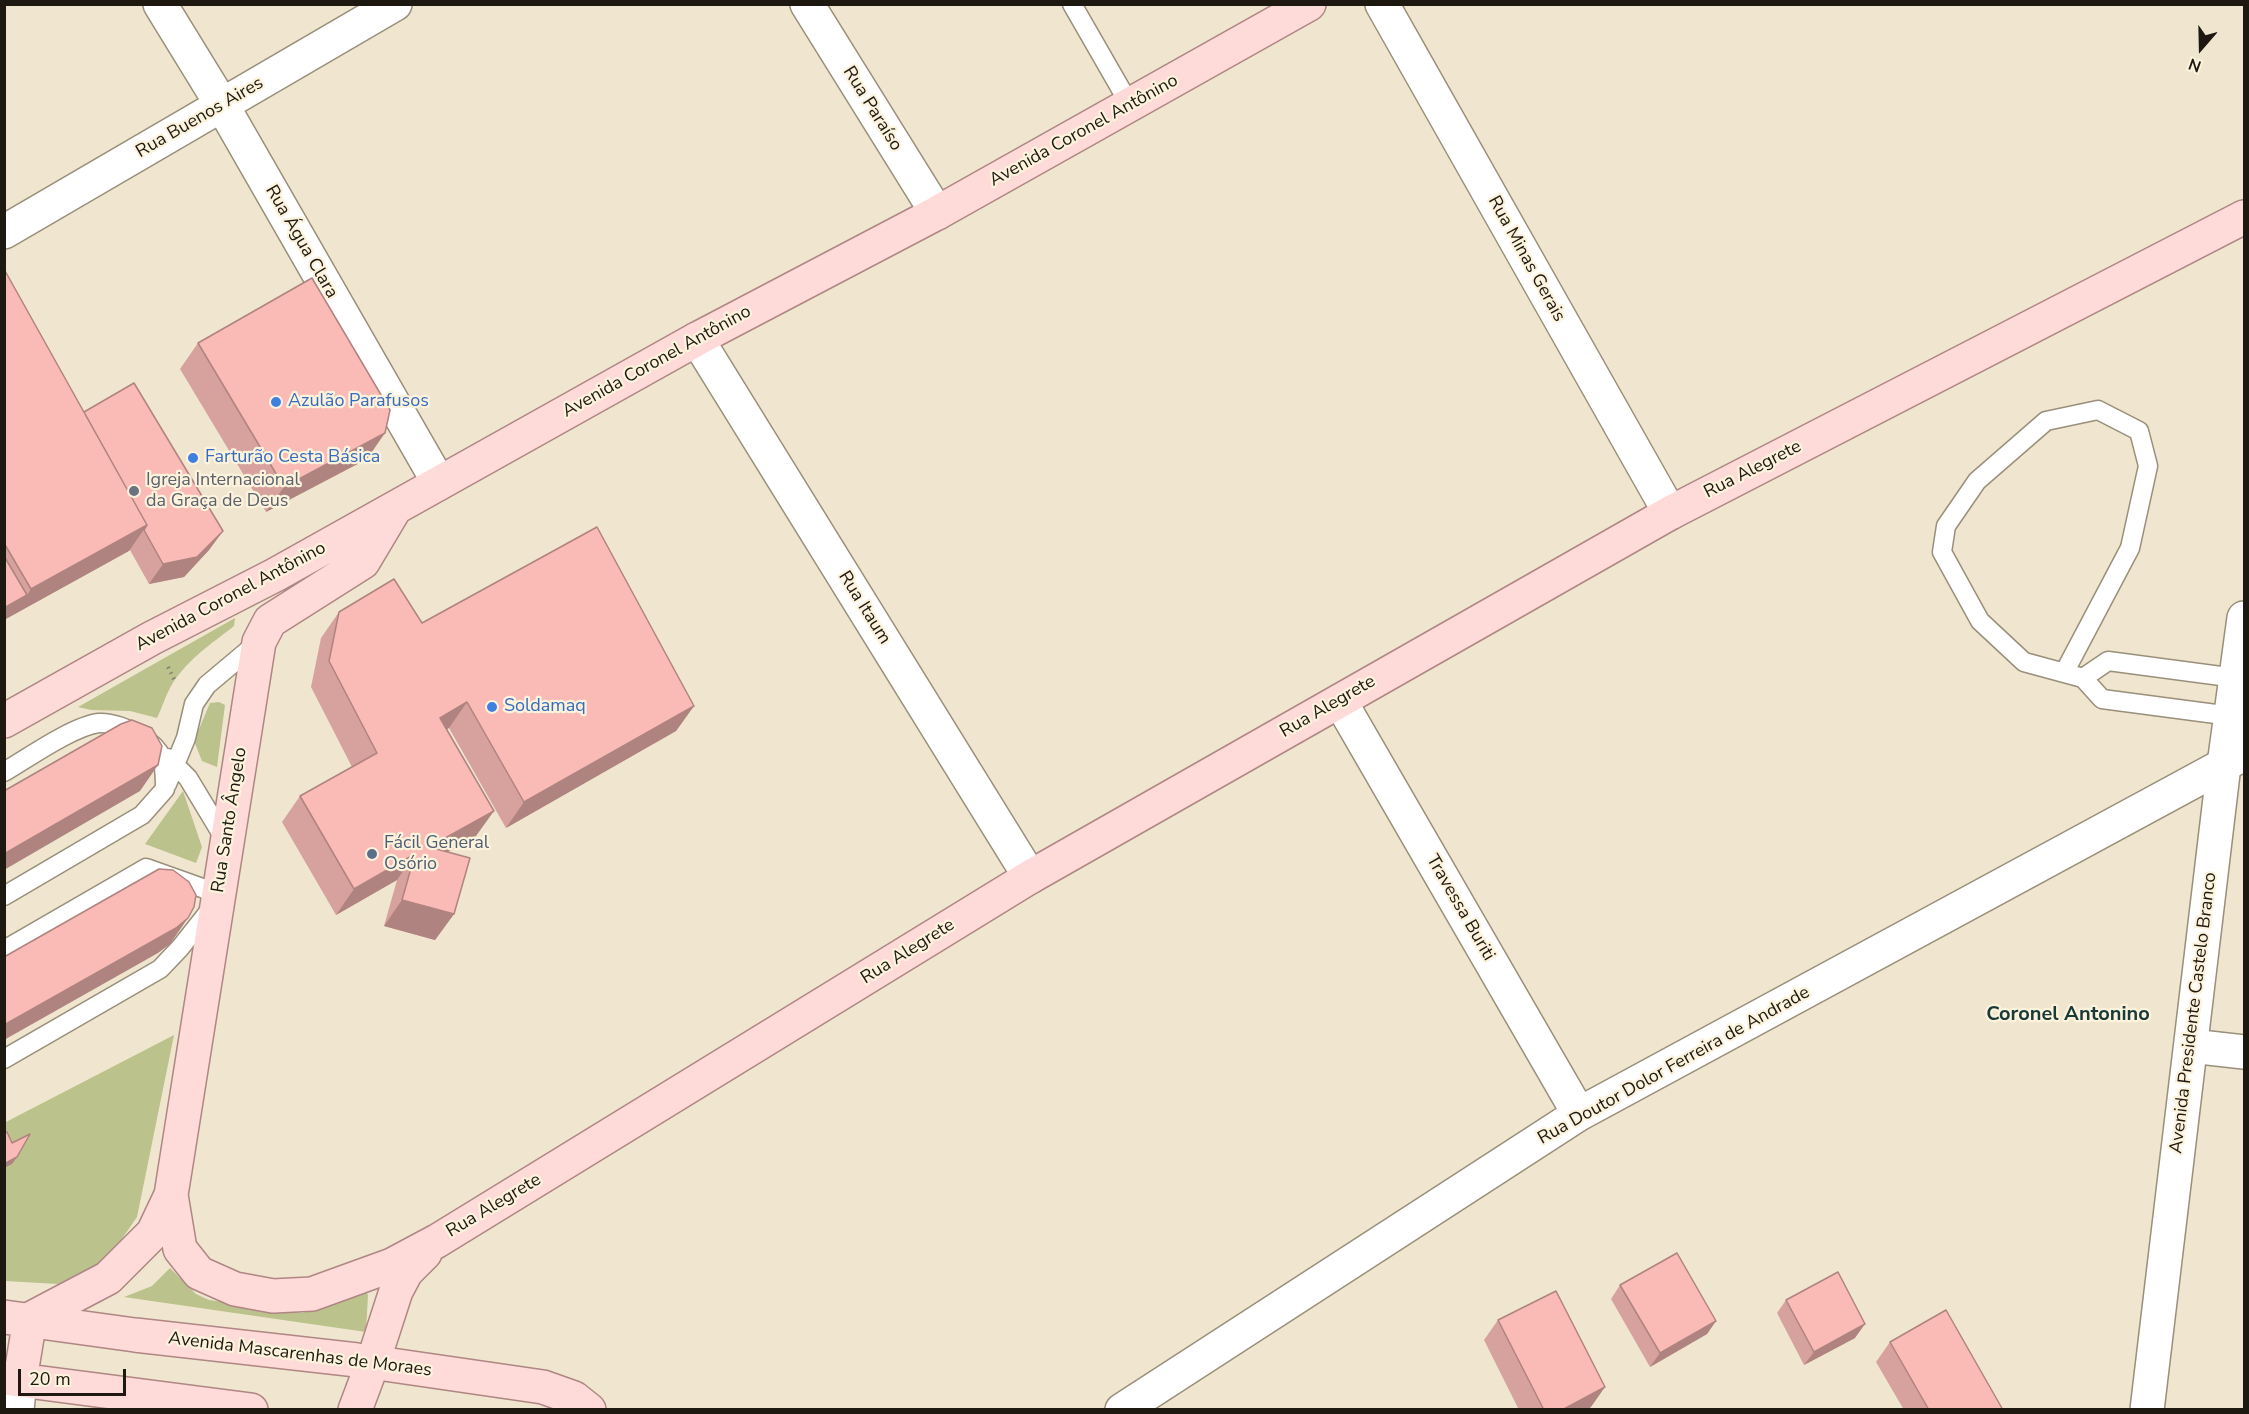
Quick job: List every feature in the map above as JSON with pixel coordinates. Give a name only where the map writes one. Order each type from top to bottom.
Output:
[{"type":"main road","name":"Avenida Coronel Antônino","points":[[4,721],[152,638],[275,575],[697,339],[937,213],[1309,4]]},
{"type":"main road","name":"Rua Alegrete","points":[[437,1241],[1030,877],[1670,513],[2244,217]]},
{"type":"main road","name":"Rua Santo Ângelo","points":[[171,1195],[259,642],[270,621],[363,562],[397,506]]},
{"type":"main road","points":[[171,1195],[180,1249],[199,1273],[235,1289],[273,1296],[312,1294],[392,1265],[437,1241]]},
{"type":"main road","points":[[171,1195],[153,1233],[108,1278],[17,1318],[14,1389],[251,1410]]},
{"type":"main road","points":[[355,1410],[390,1306],[405,1272],[437,1241]]},
{"type":"main road","name":"Avenida Mascarenhas de Moraes","points":[[17,1318],[135,1335],[373,1362],[543,1387],[574,1398],[589,1410]]},
{"type":"street","name":"Rua Água Clara","points":[[160,4],[222,105],[439,483]]},
{"type":"street","name":"Rua Buenos Aires","points":[[4,232],[395,4]]},
{"type":"street","name":"Rua Paraíso","points":[[807,4],[937,213]]},
{"type":"street","name":"Rua Minas Gerais","points":[[1382,4],[1670,513]]},
{"type":"street","name":"Rua Itaum","points":[[697,339],[1030,877]]},
{"type":"street","name":"Avenida Presidente Castelo Branco","points":[[2147,1410],[2190,1046],[2234,759],[2231,716],[2244,618]]},
{"type":"street","name":"Travessa Buriti","points":[[1340,701],[1579,1114]]},
{"type":"street","name":"Rua Doutor Dolor Ferreira de Andrade","points":[[1122,1410],[1579,1114],[2234,759]]},
{"type":"street","points":[[2190,1046],[2244,1052]]},
{"type":"lane","points":[[1072,4],[1130,105]]},
{"type":"lane","points":[[2064,673],[2130,548],[2148,466],[2139,431],[2098,410],[2046,421],[1977,481],[1946,526],[1942,552],[1980,621],[2024,662],[2064,673],[2083,678],[2102,699],[2231,716]]},
{"type":"lane","points":[[4,896],[142,816],[165,789],[186,738],[194,704],[200,694],[207,685],[259,642]]},
{"type":"lane","points":[[2083,678],[2108,661],[2236,678]]},
{"type":"lane","points":[[4,772],[76,731],[100,723],[129,729],[154,744],[188,778],[227,842]]},
{"type":"lane","points":[[154,744],[165,766],[165,789]]},
{"type":"lane","points":[[4,950],[146,868],[205,889],[218,900],[160,969],[4,1059]]},
{"type":"green space","points":[[235,618],[234,626],[183,670],[168,691],[157,718],[130,711],[91,710],[78,707]]},
{"type":"green space","points":[[219,702],[225,705],[217,767],[202,761],[194,741],[210,703]]},
{"type":"green space","points":[[183,791],[202,847],[196,863],[145,844]]},
{"type":"green space","points":[[174,1035],[137,1217],[117,1246],[90,1272],[58,1284],[5,1281],[4,1123]]},
{"type":"green space","points":[[170,1268],[196,1294],[209,1300],[303,1313],[365,1289],[368,1295],[366,1332],[124,1297],[152,1286]]},
{"type":"building","points":[[4,269],[147,525],[31,589],[4,543]]},
{"type":"building","name":"Azulão Parafusos","points":[[312,278],[390,410],[385,433],[284,487],[198,343]]},
{"type":"building","points":[[134,383],[223,531],[197,557],[163,564],[144,530],[147,525],[84,412]]},
{"type":"building","name":"Soldamaq","points":[[597,527],[694,706],[524,802],[467,702],[440,718],[494,811],[429,847],[470,858],[454,914],[402,900],[415,854],[354,889],[300,796],[377,753],[329,661],[339,612],[394,579],[422,623]]},
{"type":"building","points":[[4,556],[27,595],[4,608]]},
{"type":"building","points":[[132,720],[152,728],[162,746],[158,765],[4,854],[4,791],[121,724]]},
{"type":"building","points":[[159,869],[173,870],[189,882],[196,895],[194,907],[188,918],[176,928],[4,1025],[4,957]]},
{"type":"building","points":[[7,1132],[12,1143],[30,1134],[17,1157],[4,1164],[4,1133]]},
{"type":"building","points":[[1677,1253],[1716,1321],[1660,1353],[1620,1285]]},
{"type":"building","points":[[1838,1272],[1865,1324],[1814,1352],[1786,1300]]},
{"type":"building","points":[[1556,1291],[1605,1387],[1562,1410],[1544,1410],[1498,1320]]},
{"type":"building","points":[[1946,1310],[2003,1410],[1929,1410],[1890,1342]]},
{"type":"place","name":"Azulão Parafusos","points":[[276,402]]},
{"type":"place","name":"Farturão Cesta Básica","points":[[193,458]]},
{"type":"place","name":"Igreja Internacional da Graça de Deus","points":[[134,491]]},
{"type":"place","name":"Soldamaq","points":[[492,707]]},
{"type":"place","name":"Fácil General Osório","points":[[372,854]]},
{"type":"district","name":"Coronel Antonino","points":[[2068,1015]]}]
